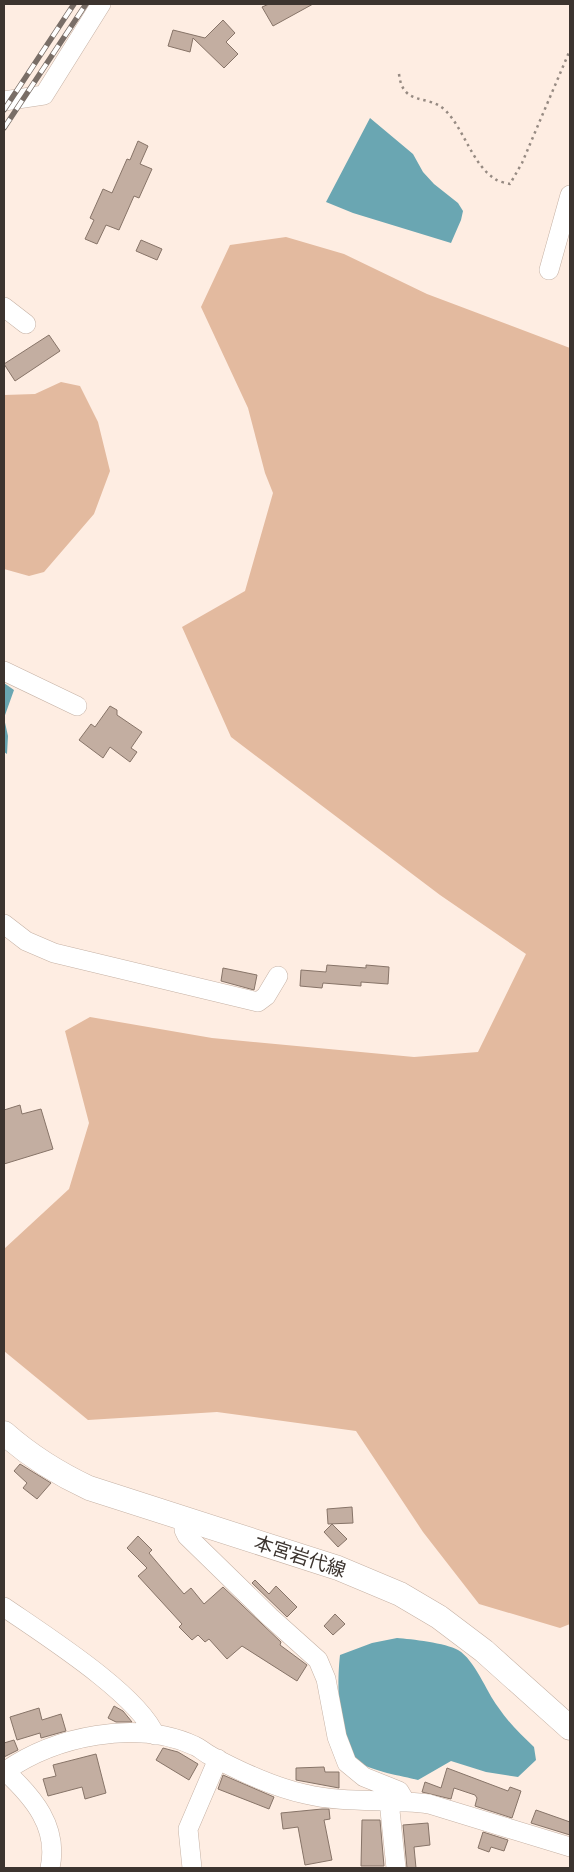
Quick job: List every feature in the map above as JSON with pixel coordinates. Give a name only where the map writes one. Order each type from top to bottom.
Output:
[{"type":"main road","name":"本宮岩代線","points":[[4,1433],[28,1455],[66,1478],[89,1488],[338,1568],[400,1594],[439,1617],[484,1651],[570,1728]]},
{"type":"street","points":[[4,101],[44,95],[102,4]]},
{"type":"street","points":[[549,270],[562,255],[570,195]]},
{"type":"street","points":[[4,307],[26,324]]},
{"type":"street","points":[[4,671],[77,706]]},
{"type":"street","points":[[4,924],[26,941],[54,953],[258,1002],[266,996],[278,976]]},
{"type":"street","points":[[184,1518],[187,1536],[322,1667],[337,1737],[347,1763],[364,1777],[399,1791],[397,1801],[396,1868]]},
{"type":"street","points":[[4,1607],[92,1669],[139,1710],[150,1722],[155,1735]]},
{"type":"street","points":[[50,1868],[52,1850],[45,1819],[24,1788],[4,1772],[44,1751],[72,1740],[118,1734],[155,1735],[182,1740],[218,1759],[304,1794],[331,1799],[429,1804],[570,1847]]},
{"type":"street","points":[[192,1868],[188,1829],[218,1759]]},
{"type":"path","points":[[399,74],[400,87],[406,94],[444,109],[457,124],[478,161],[496,180],[510,184],[522,163],[570,50]]},
{"type":"shaded area","points":[[286,237],[344,254],[427,294],[570,348],[570,1624],[560,1628],[479,1604],[423,1532],[356,1431],[217,1412],[88,1420],[4,1351],[4,1249],[69,1189],[89,1123],[65,1031],[90,1017],[212,1038],[414,1057],[478,1052],[526,954],[440,895],[231,737],[182,627],[245,591],[273,493],[265,473],[248,408],[201,307],[230,245]]},
{"type":"shaded area","points":[[61,382],[80,386],[98,422],[110,471],[94,514],[44,572],[29,576],[4,569],[4,395],[35,394]]},
{"type":"water","points":[[370,118],[413,154],[423,172],[434,184],[458,203],[463,211],[451,243],[353,213],[326,202]]},
{"type":"water","points":[[4,683],[14,690],[4,718]]},
{"type":"water","points":[[4,718],[8,736],[7,754],[4,752]]},
{"type":"water","points":[[397,1638],[445,1645],[458,1650],[464,1655],[475,1668],[502,1713],[534,1747],[536,1760],[518,1777],[486,1772],[451,1761],[418,1780],[379,1771],[359,1762],[351,1754],[342,1728],[338,1680],[340,1655],[372,1643]]},
{"type":"building","points":[[269,4],[313,4],[273,26],[262,7]]},
{"type":"building","points":[[223,20],[235,33],[226,42],[238,54],[224,68],[193,38],[190,52],[168,46],[173,30],[205,38]]},
{"type":"building","points":[[138,141],[148,146],[140,164],[152,169],[139,198],[134,196],[119,230],[106,225],[97,244],[85,239],[94,220],[90,218],[103,189],[112,193],[127,159],[130,160]]},
{"type":"building","points":[[141,240],[162,249],[157,260],[136,251]]},
{"type":"building","points":[[49,335],[60,351],[15,381],[4,364]]},
{"type":"building","points":[[110,706],[117,710],[117,715],[142,732],[131,748],[137,752],[130,762],[110,747],[103,758],[79,740],[91,724],[95,727]]},
{"type":"building","points":[[327,965],[366,968],[366,965],[389,967],[388,984],[361,982],[361,986],[323,983],[322,988],[300,986],[301,970],[326,972]]},
{"type":"building","points":[[223,968],[257,975],[254,990],[221,981]]},
{"type":"building","points":[[20,1105],[22,1114],[41,1109],[53,1149],[4,1164],[4,1110]]},
{"type":"building","points":[[20,1464],[51,1483],[37,1499],[23,1488],[27,1483],[14,1471]]},
{"type":"building","points":[[352,1507],[353,1523],[328,1524],[327,1509]]},
{"type":"building","points":[[332,1524],[347,1539],[338,1547],[324,1532]]},
{"type":"building","points":[[138,1536],[152,1550],[149,1553],[184,1594],[191,1588],[204,1604],[223,1587],[281,1642],[280,1645],[307,1665],[297,1681],[242,1646],[227,1659],[209,1639],[205,1642],[198,1635],[192,1640],[179,1627],[182,1624],[138,1576],[147,1568],[127,1548]]},
{"type":"building","points":[[255,1580],[269,1594],[276,1586],[297,1607],[287,1617],[252,1583]]},
{"type":"building","points":[[335,1614],[345,1624],[333,1635],[324,1626]]},
{"type":"building","points":[[114,1706],[123,1711],[132,1722],[116,1722],[108,1718]]},
{"type":"building","points":[[39,1708],[42,1720],[61,1714],[66,1731],[41,1738],[40,1733],[17,1740],[10,1717]]},
{"type":"building","points":[[14,1740],[18,1750],[4,1757],[4,1743]]},
{"type":"building","points":[[163,1748],[178,1752],[198,1764],[189,1780],[156,1760]]},
{"type":"building","points":[[96,1754],[106,1793],[85,1799],[82,1787],[48,1796],[43,1779],[56,1776],[53,1765]]},
{"type":"building","points":[[324,1767],[325,1772],[339,1772],[339,1788],[296,1780],[296,1768]]},
{"type":"building","points":[[447,1768],[508,1791],[510,1787],[521,1791],[512,1818],[475,1806],[477,1798],[475,1795],[454,1788],[451,1799],[422,1792],[425,1782],[441,1788]]},
{"type":"building","points":[[223,1775],[274,1797],[269,1809],[218,1789]]},
{"type":"building","points":[[329,1809],[330,1819],[324,1820],[332,1860],[305,1865],[298,1827],[283,1829],[281,1813]]},
{"type":"building","points":[[536,1810],[570,1822],[570,1835],[531,1823]]},
{"type":"building","points":[[362,1820],[380,1820],[384,1866],[361,1866]]},
{"type":"building","points":[[428,1823],[430,1845],[414,1847],[416,1868],[407,1868],[403,1825]]},
{"type":"building","points":[[483,1832],[508,1840],[504,1851],[491,1847],[489,1852],[478,1848]]},
{"type":"railway","points":[[4,110],[74,4]]},
{"type":"railway","points":[[4,128],[86,4]]}]
